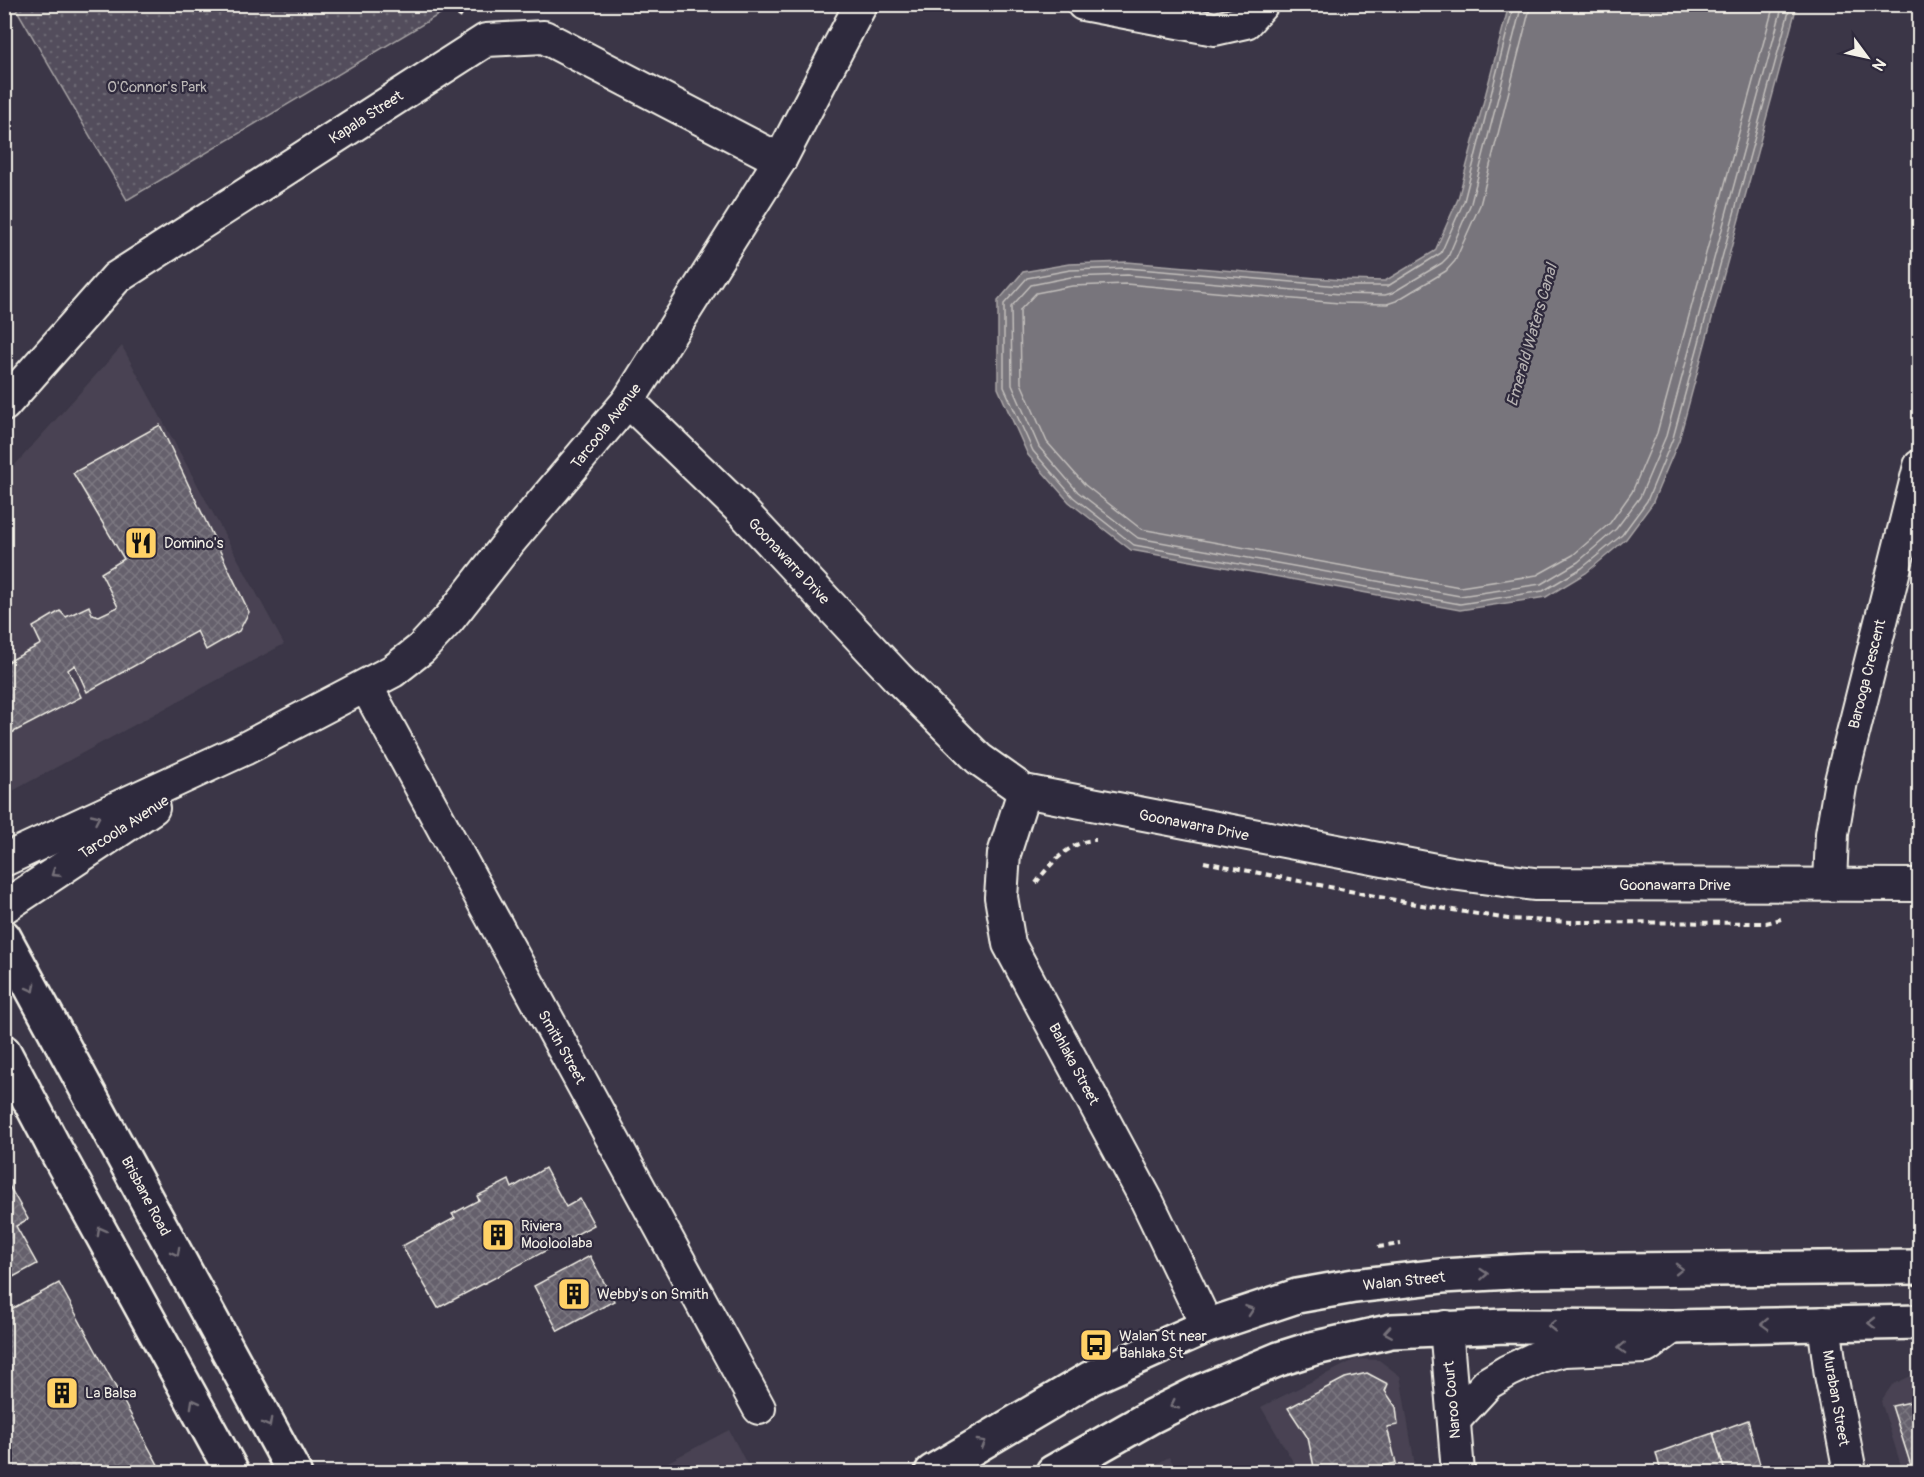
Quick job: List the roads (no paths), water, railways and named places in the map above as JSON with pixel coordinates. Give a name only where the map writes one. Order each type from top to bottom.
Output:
[{"type":"main road","name":"Brisbane Road","points":[[4,937],[289,1467]]},
{"type":"main road","points":[[4,1052],[232,1473]]},
{"type":"main road","name":"Walan Street","points":[[932,1473],[1091,1378],[1207,1326],[1298,1296],[1354,1286],[1442,1276],[1528,1271],[1920,1267]]},
{"type":"main road","points":[[1442,1276],[1446,1327]]},
{"type":"main road","points":[[1053,1473],[1152,1416],[1202,1391],[1279,1359],[1392,1330],[1446,1327],[1673,1327],[1920,1322]]},
{"type":"street","name":"Tarcoola Avenue","points":[[4,860],[244,748],[393,671],[421,649],[449,619],[510,541],[628,401],[780,160],[861,4]]},
{"type":"street","points":[[1083,4],[1215,29],[1246,21],[1262,4]]},
{"type":"street","name":"Kapala Street","points":[[4,405],[116,278],[486,40],[544,37],[780,160]]},
{"type":"street","name":"Goonawarra Drive","points":[[628,401],[741,510],[897,677],[979,759],[1024,791],[1451,873],[1534,884],[1920,885]]},
{"type":"street","name":"Barooga Crescent","points":[[1830,884],[1832,834],[1841,781],[1920,466]]},
{"type":"street","name":"Smith Street","points":[[366,686],[759,1408]]},
{"type":"street","name":"Tarcoola Avenue","points":[[4,907],[244,748]]},
{"type":"street","name":"Bahlaka Street","points":[[1024,791],[1004,854],[1001,897],[1009,944],[1147,1201],[1207,1326]]},
{"type":"street","name":"Muraban Street","points":[[1824,1323],[1831,1376],[1850,1473]]},
{"type":"street","name":"Naroo Court","points":[[1446,1327],[1458,1473]]},
{"type":"street","points":[[1455,1419],[1488,1383],[1540,1356],[1564,1350],[1646,1347],[1673,1327]]},
{"type":"water","name":"Emerald Waters Canal","points":[[1509,5],[1797,5],[1679,440],[1652,504],[1626,539],[1586,573],[1546,597],[1460,610],[1131,550],[1069,502],[1028,455],[998,388],[998,301],[1023,272],[1069,264],[1127,262],[1341,280],[1385,281],[1435,251],[1458,199]]},
{"type":"place","name":"Domino's","points":[[141,543]]},
{"type":"place","name":"Riviera Mooloolaba","points":[[498,1235]]},
{"type":"place","name":"Webby's on Smith","points":[[574,1294]]},
{"type":"place","name":"Walan St near Bahlaka St","points":[[1096,1345]]},
{"type":"place","name":"La Balsa","points":[[62,1393]]},
{"type":"park label","name":"O'Connor's Park","points":[[157,87]]}]
